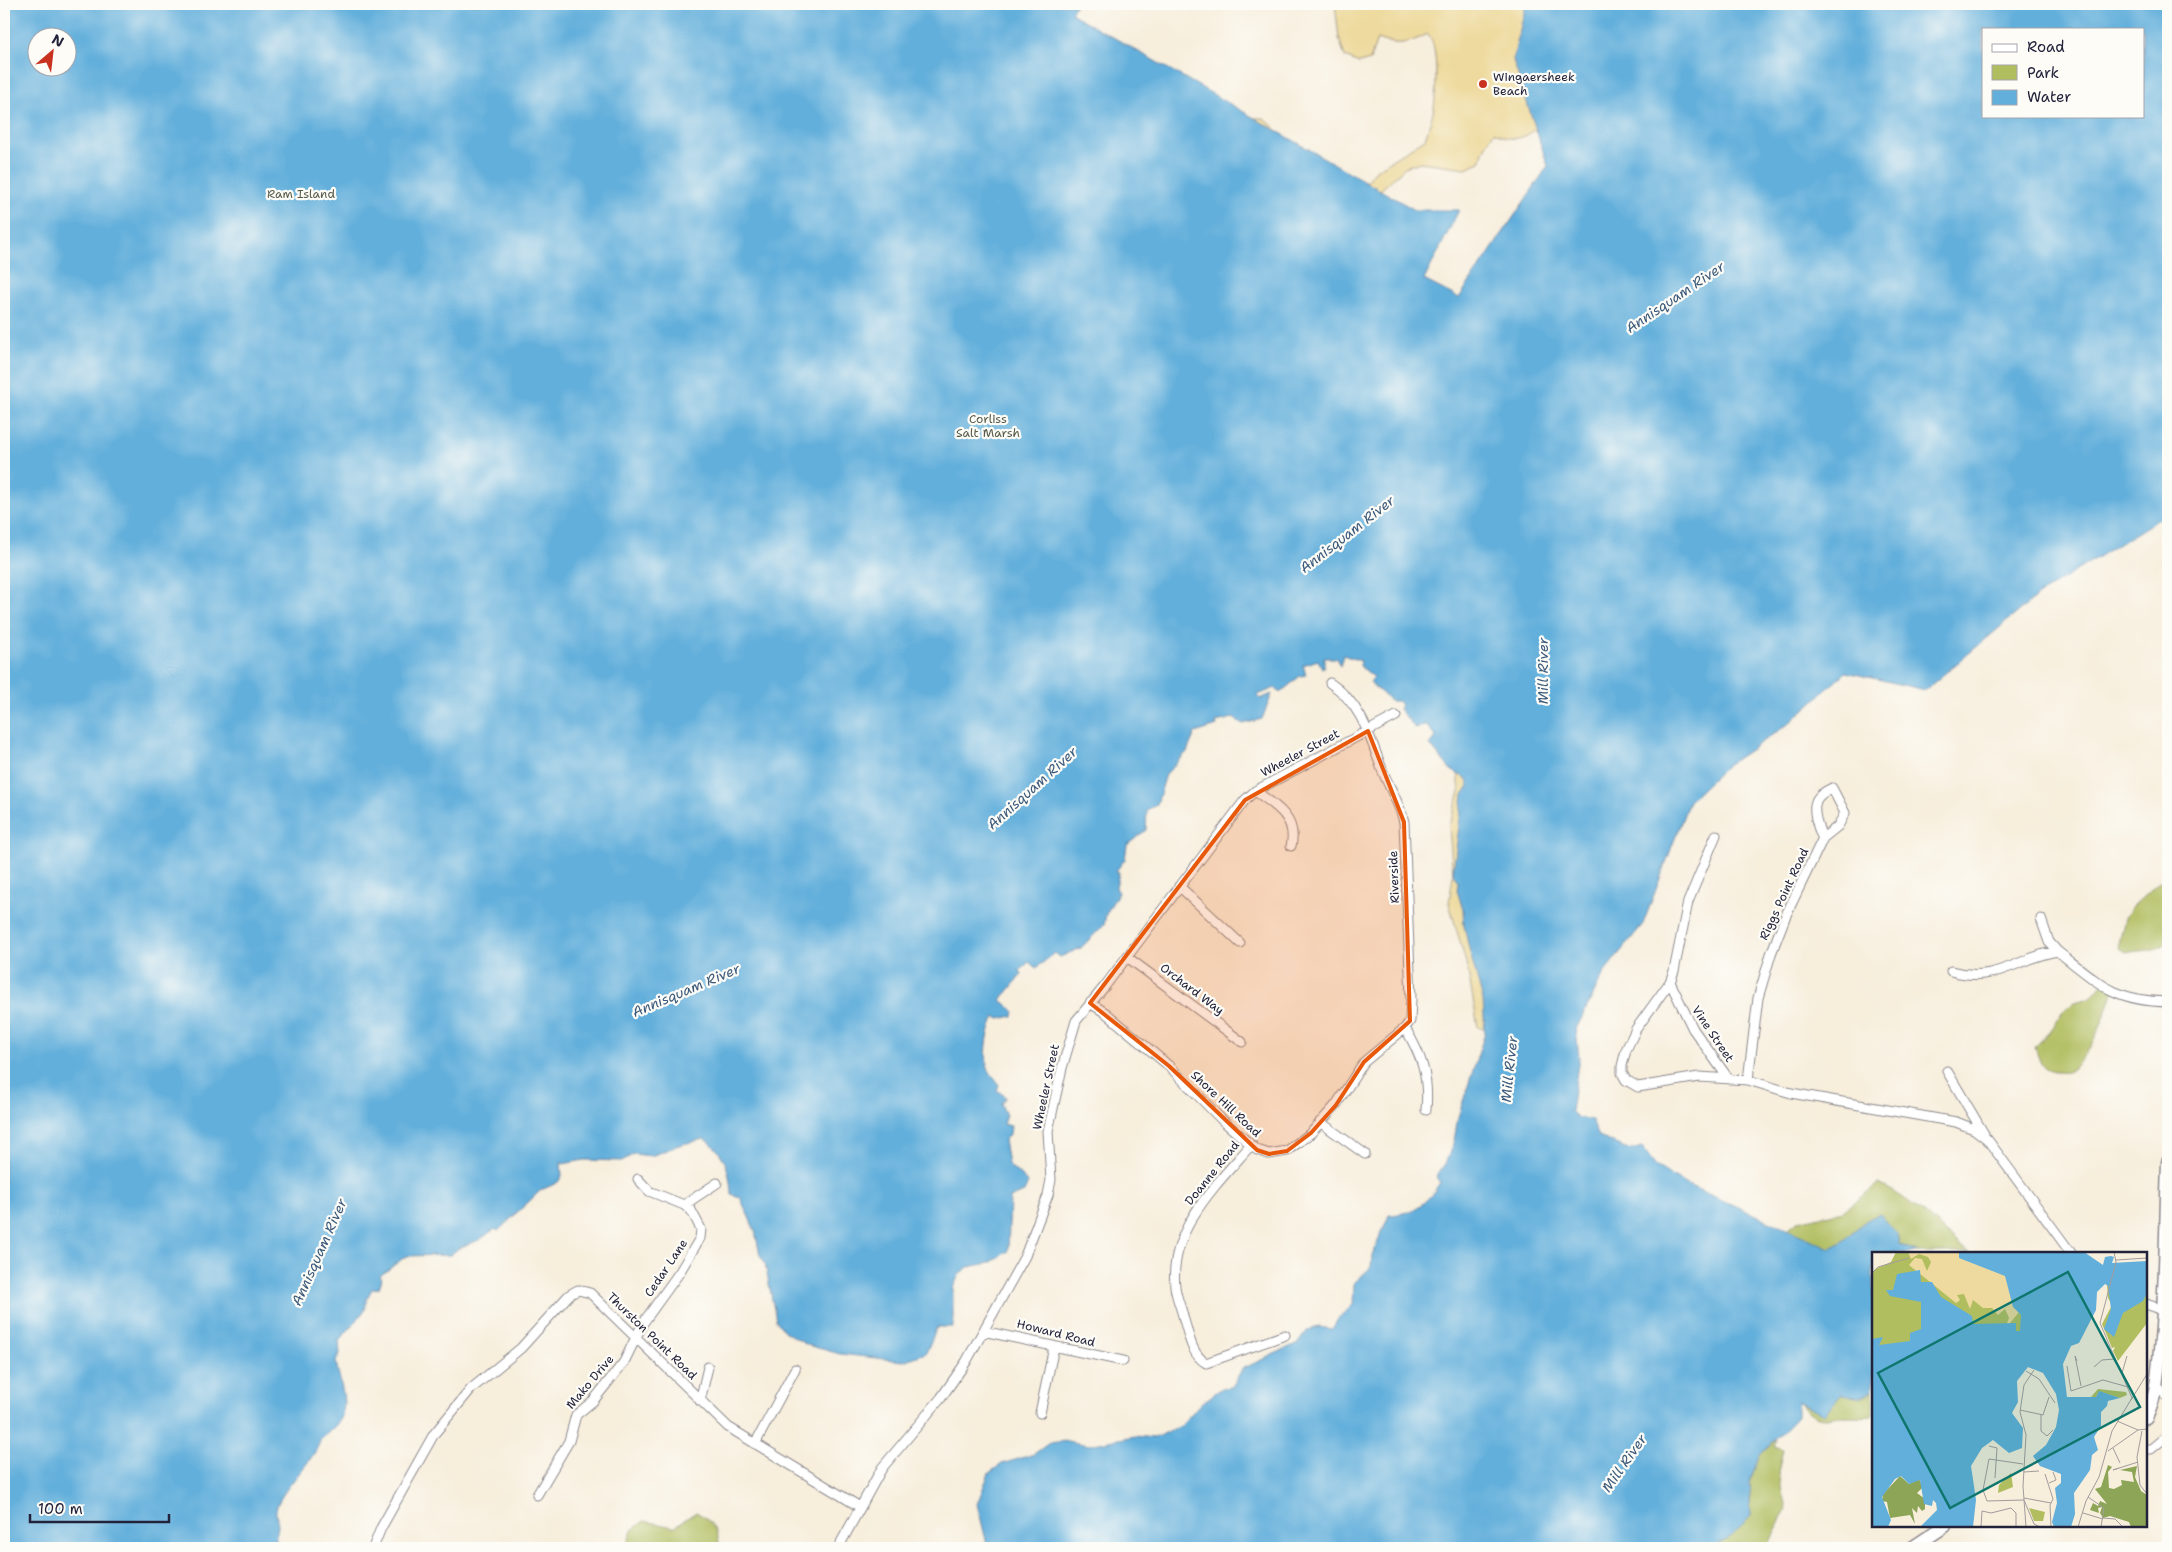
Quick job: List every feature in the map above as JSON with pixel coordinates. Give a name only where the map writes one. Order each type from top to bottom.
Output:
[{"type":"main road","points":[[2147,1416],[2154,1403],[2157,1386],[2163,1310],[2168,1162]]},
{"type":"main road","points":[[1912,1548],[1944,1527]]},
{"type":"street","points":[[1330,683],[1347,697],[1368,731]]},
{"type":"street","name":"Wheeler Street","points":[[838,1548],[882,1468],[952,1382],[1025,1256],[1048,1195],[1051,1180],[1048,1131],[1072,1030],[1076,1021],[1127,957],[1231,817],[1255,791],[1396,716]]},
{"type":"street","name":"Riverside","points":[[1368,731],[1384,773],[1400,804],[1404,822],[1411,1011],[1410,1021],[1405,1028]]},
{"type":"street","name":"Riggs Point Road","points":[[1748,1080],[1756,1007],[1771,954],[1786,915],[1824,838],[1838,826],[1845,813],[1832,788],[1820,794],[1815,801],[1813,810],[1820,833],[1824,838]]},
{"type":"street","points":[[1255,791],[1276,806],[1286,816],[1292,828],[1291,846]]},
{"type":"street","points":[[1716,835],[1688,902],[1670,982],[1636,1029],[1626,1050],[1622,1073],[1626,1080],[1638,1087],[1699,1077],[1728,1078]]},
{"type":"street","points":[[1179,886],[1240,943]]},
{"type":"street","points":[[2041,919],[2049,942],[2057,951],[2110,991],[2125,998],[2168,1002]]},
{"type":"street","points":[[1951,972],[1980,976],[1996,972],[2039,954],[2057,951]]},
{"type":"street","name":"Orchard Way","points":[[1127,957],[1242,1042]]},
{"type":"street","name":"Vine Street","points":[[1670,982],[1684,1014],[1728,1078],[1748,1080],[1791,1093],[1956,1122],[1974,1129],[1987,1139]]},
{"type":"street","name":"Shore Hill Road","points":[[1090,1003],[1106,1013],[1169,1066],[1221,1119],[1251,1145],[1268,1154],[1278,1155],[1297,1145],[1320,1122],[1340,1100],[1364,1062],[1405,1028]]},
{"type":"street","points":[[1405,1028],[1420,1052],[1428,1093],[1426,1110]]},
{"type":"street","name":"Vine Street","points":[[1947,1071],[1987,1139],[2070,1252]]},
{"type":"street","points":[[1320,1122],[1366,1154]]},
{"type":"street","name":"Doanne Road","points":[[1251,1145],[1193,1216],[1178,1251],[1175,1287],[1191,1345],[1200,1360],[1206,1363],[1285,1335]]},
{"type":"street","points":[[638,1179],[649,1191],[684,1205],[717,1183]]},
{"type":"street","name":"Cedar Lane","points":[[636,1340],[643,1323],[679,1273],[700,1238],[701,1228],[696,1218],[684,1205]]},
{"type":"street","name":"Thurston Point Road","points":[[374,1548],[381,1528],[434,1434],[471,1389],[521,1348],[569,1295],[578,1290],[590,1293],[636,1340],[728,1427],[860,1507]]},
{"type":"street","points":[[2147,1304],[2163,1310]]},
{"type":"street","name":"Howard Road","points":[[983,1331],[1123,1362]]},
{"type":"street","name":"Mako Drive","points":[[537,1496],[569,1441],[576,1415],[608,1383],[636,1340]]},
{"type":"street","points":[[1040,1413],[1054,1347]]},
{"type":"street","points":[[700,1401],[708,1367]]},
{"type":"street","points":[[755,1444],[794,1369]]},
{"type":"street","points":[[2157,1386],[2168,1397]]},
{"type":"street","points":[[2147,1449],[2151,1449],[2168,1435]]},
{"type":"highlighted area","points":[[1368,731],[1404,822],[1410,1021],[1364,1062],[1336,1105],[1311,1133],[1287,1151],[1269,1154],[1257,1150],[1169,1066],[1090,1003],[1245,800]]},
{"type":"green space","points":[[2168,879],[2168,941],[2165,945],[2149,950],[2126,953],[2118,948],[2125,918],[2131,908],[2159,882]]},
{"type":"green space","points":[[2109,981],[2114,989],[2111,998],[2090,1048],[2082,1059],[2066,1072],[2050,1071],[2043,1067],[2035,1047],[2054,1027],[2062,1012],[2075,1002],[2089,998],[2100,986]]},
{"type":"green space","points":[[1879,1184],[1916,1207],[1968,1252],[1916,1252],[1899,1244],[1897,1234],[1883,1219],[1854,1231],[1844,1243],[1825,1250],[1785,1231],[1798,1221],[1843,1211]]},
{"type":"green space","points":[[1807,1381],[1861,1398],[1872,1392],[1872,1416],[1825,1418],[1816,1416],[1811,1414],[1800,1403],[1796,1394]]},
{"type":"green space","points":[[1777,1439],[1774,1446],[1783,1449],[1778,1473],[1786,1510],[1767,1548],[1706,1548],[1751,1516],[1749,1483],[1759,1456]]},
{"type":"green space","points":[[696,1512],[706,1518],[716,1531],[719,1548],[626,1548],[632,1530],[644,1521],[674,1527]]},
{"type":"sand","points":[[1335,4],[1755,4],[1777,49],[1779,65],[1743,100],[1698,158],[1574,241],[1537,280],[1509,265],[1503,251],[1507,238],[1536,227],[1552,204],[1551,189],[1545,174],[1549,162],[1559,149],[1555,137],[1539,127],[1527,135],[1517,138],[1507,137],[1494,132],[1484,149],[1480,162],[1466,168],[1420,162],[1405,167],[1370,200],[1351,209],[1325,193],[1293,168],[1265,142],[1255,129],[1250,118],[1264,118],[1342,192],[1362,188],[1376,170],[1425,139],[1434,108],[1436,81],[1434,48],[1428,34],[1403,43],[1391,43],[1377,39],[1370,60],[1359,63],[1345,57],[1339,38]]},
{"type":"sand","points":[[1470,767],[1485,979],[1491,1032],[1478,1027],[1467,966],[1449,903],[1453,875],[1449,826],[1460,792],[1458,772]]},
{"type":"water","points":[[4,4],[1076,4],[1071,13],[1415,210],[1459,210],[1424,280],[1459,298],[1548,166],[1513,60],[1526,4],[2168,4],[2168,513],[2041,593],[1925,690],[1846,672],[1787,725],[1727,765],[1689,801],[1643,924],[1605,971],[1576,1029],[1579,1058],[1571,1111],[1577,1117],[1592,1120],[1599,1137],[1631,1150],[1642,1147],[1656,1166],[1681,1182],[1830,1248],[1844,1240],[1865,1221],[1880,1214],[1897,1234],[1899,1244],[1916,1252],[1872,1252],[1872,1392],[1861,1398],[1841,1395],[1824,1414],[1797,1401],[1797,1417],[1759,1456],[1749,1483],[1751,1516],[1732,1536],[1709,1548],[988,1548],[977,1504],[989,1473],[1002,1464],[1034,1454],[1049,1443],[1066,1441],[1089,1445],[1135,1436],[1154,1438],[1181,1426],[1198,1406],[1222,1388],[1232,1387],[1242,1369],[1298,1343],[1308,1330],[1319,1327],[1332,1329],[1338,1319],[1353,1305],[1354,1283],[1371,1267],[1372,1256],[1389,1215],[1413,1210],[1430,1196],[1440,1182],[1436,1177],[1446,1162],[1454,1141],[1458,1117],[1485,1033],[1483,1000],[1464,926],[1463,910],[1457,890],[1458,882],[1453,873],[1463,794],[1469,787],[1467,779],[1451,770],[1430,745],[1436,737],[1426,724],[1416,729],[1399,709],[1401,705],[1398,701],[1391,701],[1370,683],[1374,677],[1360,666],[1361,661],[1343,655],[1340,666],[1336,658],[1324,658],[1324,667],[1322,668],[1318,660],[1303,665],[1306,675],[1300,676],[1280,693],[1275,688],[1258,695],[1260,699],[1272,694],[1262,719],[1243,724],[1233,718],[1216,722],[1217,726],[1195,733],[1187,752],[1166,774],[1157,804],[1147,810],[1146,830],[1127,845],[1125,859],[1116,871],[1119,872],[1116,887],[1118,893],[1106,914],[1104,925],[1081,948],[1060,957],[1055,953],[1036,968],[1029,962],[1020,970],[1022,974],[1001,1000],[1014,1011],[1013,1016],[1000,1019],[995,1017],[988,1040],[987,1064],[999,1085],[997,1090],[1006,1097],[1001,1104],[1006,1115],[1003,1124],[1011,1126],[1010,1134],[1004,1140],[1008,1164],[1028,1183],[1024,1192],[1010,1198],[1008,1251],[990,1263],[968,1267],[959,1275],[953,1288],[953,1327],[937,1327],[926,1353],[903,1361],[840,1354],[807,1345],[784,1331],[776,1320],[765,1263],[760,1255],[755,1231],[740,1197],[731,1194],[728,1170],[722,1156],[704,1139],[679,1145],[651,1156],[634,1154],[622,1161],[584,1160],[563,1164],[561,1161],[562,1177],[557,1183],[541,1190],[498,1231],[495,1229],[479,1240],[459,1248],[450,1255],[406,1256],[380,1276],[382,1279],[379,1288],[372,1289],[367,1298],[365,1310],[339,1341],[340,1354],[336,1361],[343,1394],[343,1412],[339,1421],[321,1438],[313,1455],[287,1488],[276,1508],[278,1526],[273,1548],[4,1548]]},
{"type":"place","name":"Wingaersheek Beach","points":[[1483,84]]},
{"type":"park label","name":"Ram Island","points":[[301,194]]},
{"type":"park label","name":"Corliss Salt Marsh","points":[[988,426]]},
{"type":"water label","name":"Annisquam River","points":[[1675,297]]},
{"type":"water label","name":"Annisquam River","points":[[1347,534]]},
{"type":"water label","name":"Mill River","points":[[1543,671]]},
{"type":"water label","name":"Annisquam River","points":[[1032,788]]},
{"type":"water label","name":"Annisquam River","points":[[686,990]]},
{"type":"water label","name":"Mill River","points":[[1509,1069]]},
{"type":"water label","name":"Annisquam River","points":[[319,1252]]},
{"type":"water label","name":"Mill River","points":[[1624,1463]]}]
